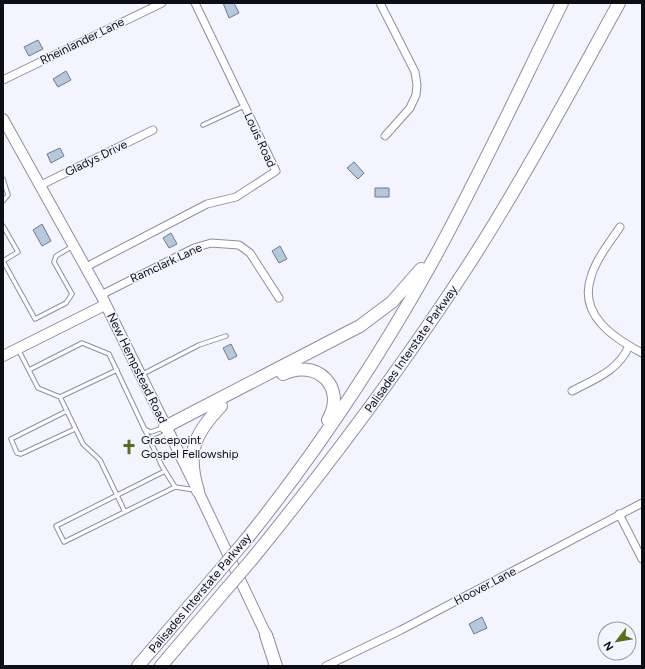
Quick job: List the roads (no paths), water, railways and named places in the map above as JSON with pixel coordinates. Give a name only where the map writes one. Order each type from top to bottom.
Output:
[{"type":"highway","name":"Palisades Interstate Parkway","points":[[138,666],[245,541],[282,493],[340,412],[384,343],[431,264],[562,3]]},
{"type":"highway","name":"Palisades Interstate Parkway","points":[[161,666],[253,558],[362,420],[451,292],[523,177],[619,3]]},
{"type":"highway","points":[[167,430],[339,338],[380,312],[414,278],[465,198]]},
{"type":"highway","points":[[167,430],[221,406],[294,369],[304,368],[312,370],[327,380],[334,396],[332,414],[282,493]]},
{"type":"highway","points":[[198,491],[192,467],[193,447],[204,426],[221,406]]},
{"type":"highway","points":[[166,666],[210,609]]},
{"type":"highway","points":[[266,635],[276,666]]},
{"type":"street","name":"Rheinlander Lane","points":[[3,80],[162,3]]},
{"type":"street","name":"Louis Road","points":[[86,267],[208,204],[236,197],[276,171],[195,3]]},
{"type":"street","points":[[380,3],[415,72],[417,85],[416,95],[410,108],[385,136]]},
{"type":"street","name":"New Hempstead Road","points":[[3,119],[101,295],[198,491],[281,666]]},
{"type":"street","name":"Gladys Drive","points":[[39,186],[153,130]]},
{"type":"street","points":[[620,226],[590,278],[589,294],[591,307],[598,321],[606,331],[642,354]]},
{"type":"street","name":"Ramclark Lane","points":[[101,295],[194,248],[211,243],[239,245],[250,253],[279,298]]},
{"type":"street","points":[[3,356],[106,305]]},
{"type":"street","points":[[572,391],[614,368],[624,358],[629,346]]},
{"type":"street","name":"Hoover Lane","points":[[326,666],[401,630],[642,503]]},
{"type":"street","points":[[619,514],[642,559]]},
{"type":"lane","points":[[204,125],[244,106]]},
{"type":"lane","points":[[3,179],[8,195],[3,201]]},
{"type":"lane","points":[[3,226],[18,252],[3,261],[35,319],[66,302],[72,294],[54,262],[56,256],[74,246]]},
{"type":"lane","points":[[140,375],[199,345],[226,336]]},
{"type":"lane","points":[[29,370],[82,343],[109,354],[143,428],[175,487]]},
{"type":"lane","points":[[18,349],[38,388],[60,398],[83,444],[100,460],[126,512]]},
{"type":"lane","points":[[60,398],[117,370]]},
{"type":"lane","points":[[67,411],[13,437],[11,441],[17,453],[21,454],[75,429]]},
{"type":"lane","points":[[143,428],[151,432],[167,430]]},
{"type":"lane","points":[[153,448],[154,439],[167,430]]},
{"type":"lane","points":[[165,471],[56,526],[64,542],[175,487],[198,491]]},
{"type":"place","name":"Gracepoint Gospel Fellowship","points":[[129,447]]}]
